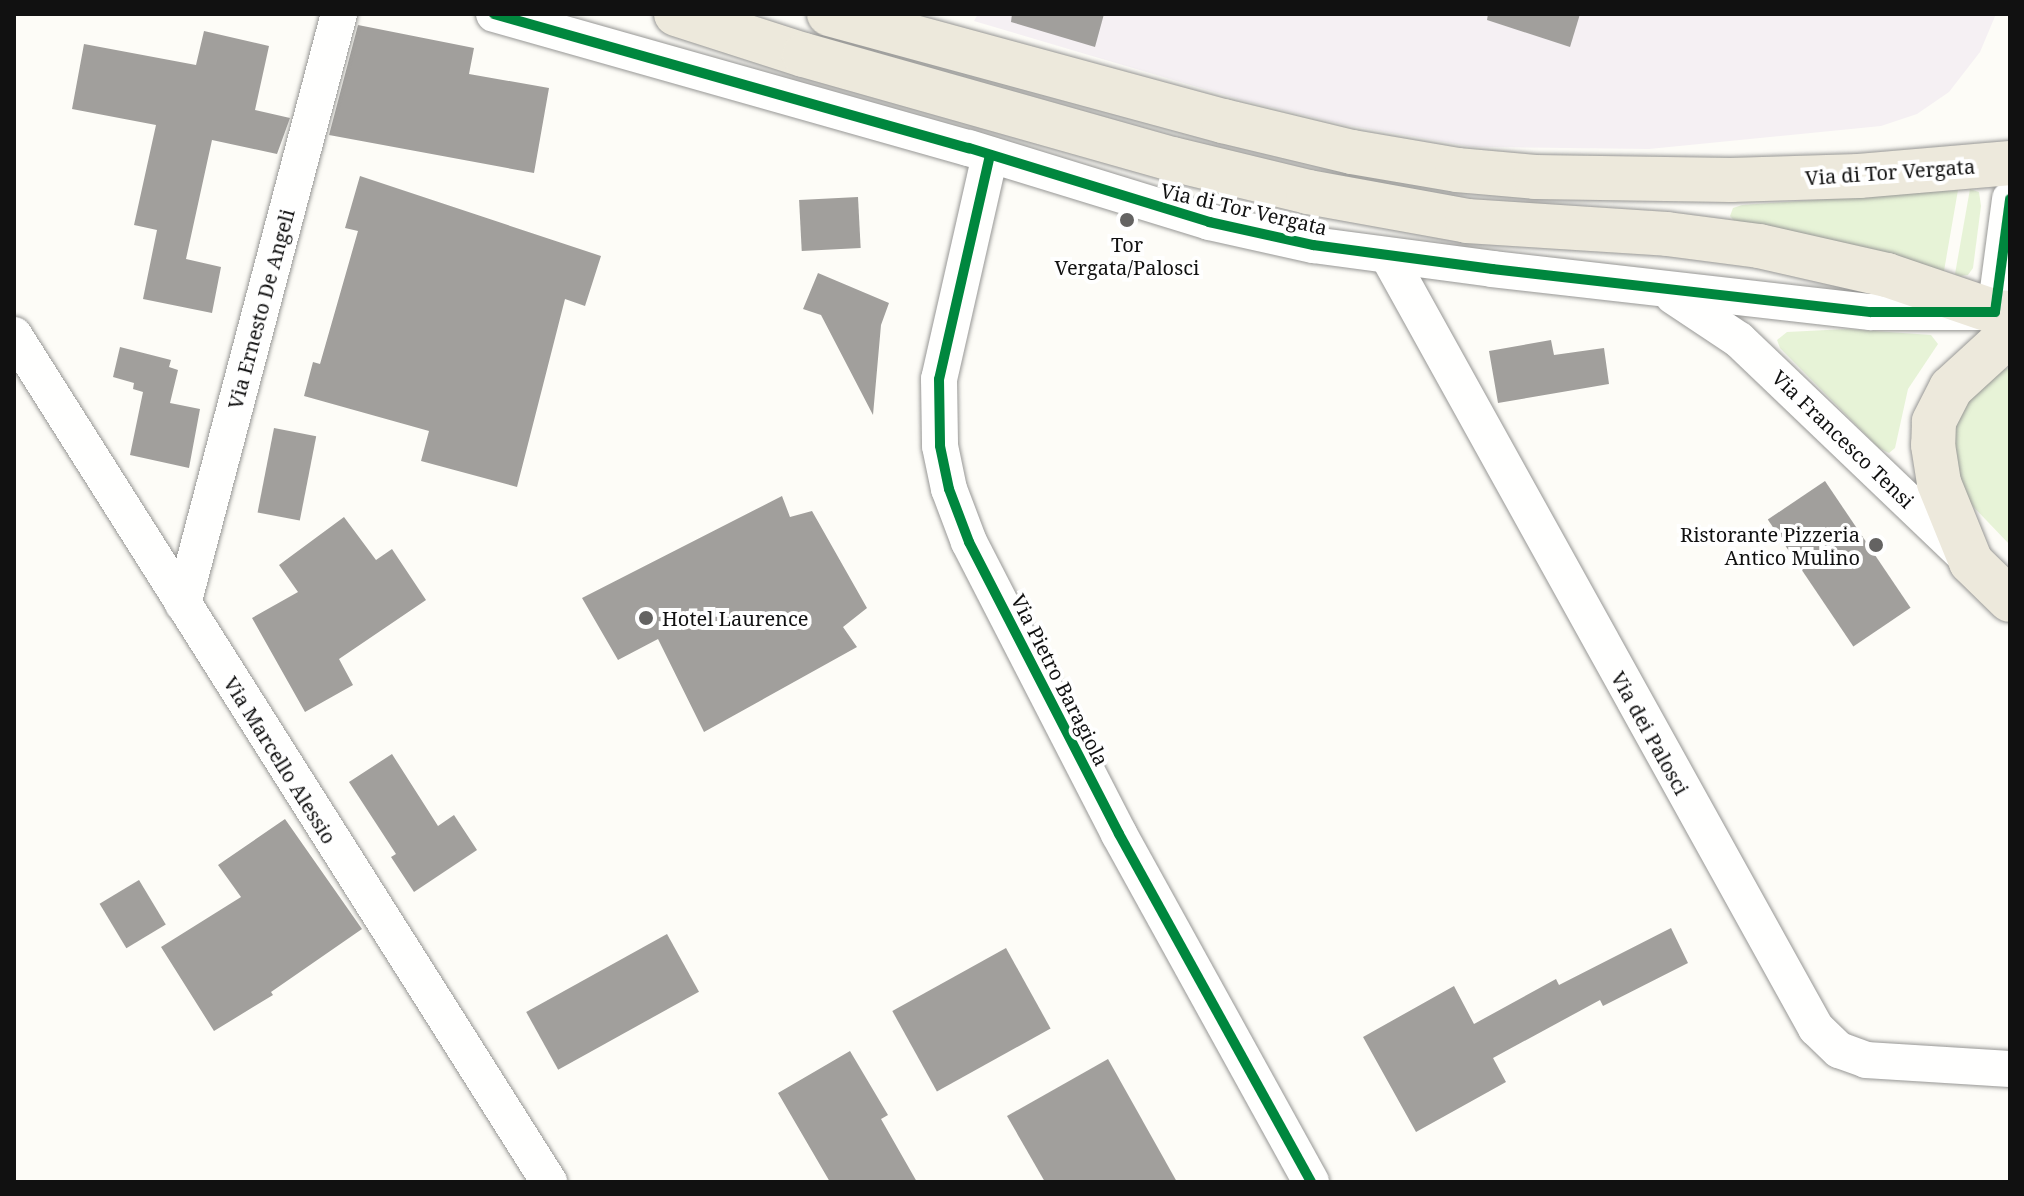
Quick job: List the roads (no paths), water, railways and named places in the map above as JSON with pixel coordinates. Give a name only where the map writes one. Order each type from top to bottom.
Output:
[{"type":"main road","name":"Via di Tor Vergata","points":[[676,14],[804,55],[1172,159],[1294,188],[1467,221],[1667,234],[1759,246],[1887,275],[2005,320]]},
{"type":"main road","name":"Via di Tor Vergata","points":[[829,14],[1223,121],[1365,155],[1457,170],[1561,178],[1731,180],[1859,176],[2010,163]]},
{"type":"main road","points":[[1971,562],[1939,483],[1933,456],[1934,422],[1951,388],[2005,320]]},
{"type":"main road","name":"Via Francesco Tensi","points":[[1971,562],[2010,600]]},
{"type":"street","name":"Via Ernesto De Angeli","points":[[183,604],[339,14]]},
{"type":"street","name":"Via di Tor Vergata","points":[[494,14],[990,155],[1209,222],[1286,241],[1665,291],[1871,312],[2005,320]]},
{"type":"street","name":"Via Pietro Baragiola","points":[[990,155],[939,379],[938,424],[945,470],[956,510],[1131,857],[1311,1182]]},
{"type":"street","points":[[2005,320],[2010,199]]},
{"type":"street","name":"Via dei Palosci","points":[[1388,256],[1816,1028],[1839,1050],[1866,1060],[2010,1069]]},
{"type":"street","name":"Via Francesco Tensi","points":[[1665,291],[1739,340],[1971,562]]},
{"type":"street","name":"Via Marcello Alessio","points":[[14,335],[549,1182]]},
{"type":"place","name":"Tor Vergata/Palosci","points":[[1127,220]]},
{"type":"place","name":"Ristorante Pizzeria Antico Mulino","points":[[1876,545]]},
{"type":"place","name":"Hotel Laurence","points":[[646,618]]}]
